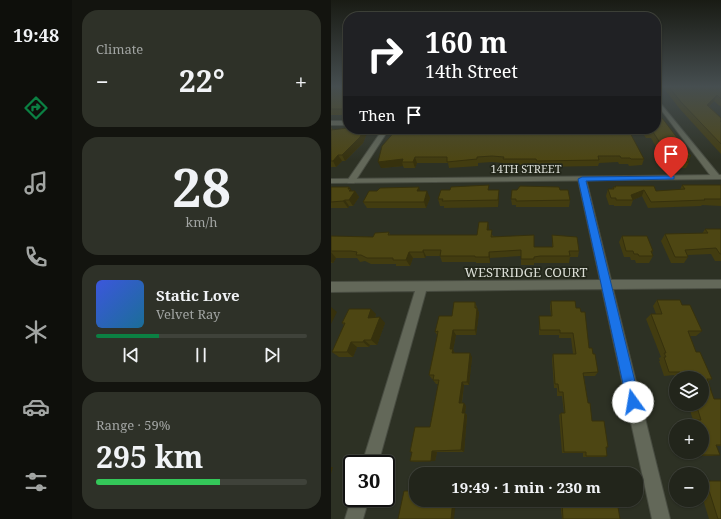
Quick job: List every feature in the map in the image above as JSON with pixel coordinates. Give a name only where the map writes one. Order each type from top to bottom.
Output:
[{"type":"street","points":[[665,111],[719,177]]},
{"type":"street","points":[[331,123],[343,123]]},
{"type":"street","points":[[351,181],[383,134]]},
{"type":"street","name":"14TH STREET","points":[[331,181],[719,177]]},
{"type":"street","points":[[582,179],[661,519]]},
{"type":"street","name":"WESTRIDGE COURT","points":[[331,287],[721,284]]},
{"type":"street","points":[[373,455],[422,287]]},
{"type":"street","points":[[354,519],[357,507]]},
{"type":"building","points":[[690,111],[714,111],[721,118],[721,144]]},
{"type":"building","points":[[661,117],[691,156],[685,156],[689,162],[666,162],[658,149],[664,149],[654,134],[661,134]]},
{"type":"building","points":[[343,129],[343,134],[362,134],[342,155],[338,155],[333,161],[331,161],[331,130]]},
{"type":"building","points":[[393,134],[631,134],[644,159],[621,158],[620,156],[598,156],[599,160],[537,161],[536,159],[503,159],[504,157],[492,156],[447,162],[447,157],[415,157],[413,162],[402,162],[403,159],[378,162],[382,146]]},
{"type":"building","points":[[489,185],[488,190],[499,190],[498,200],[442,201],[443,199],[438,199],[441,190],[450,190],[451,187]]},
{"type":"building","points":[[682,185],[721,185],[721,199],[651,202],[644,190],[631,195],[633,200],[616,200],[616,198],[611,198],[608,189],[614,189],[613,187],[616,187],[615,186],[654,186],[656,191],[685,189]]},
{"type":"building","points":[[520,186],[559,187],[560,190],[568,190],[570,200],[516,201],[516,199],[511,199],[512,190],[517,190]]},
{"type":"building","points":[[331,187],[349,187],[348,189],[351,189],[349,191],[355,191],[349,200],[331,202]]},
{"type":"building","points":[[419,187],[417,191],[427,191],[424,202],[363,202],[369,191],[377,191],[380,188]]},
{"type":"building","points":[[479,222],[488,222],[487,230],[492,230],[491,237],[534,235],[534,247],[553,247],[552,235],[577,237],[579,251],[569,251],[570,256],[540,256],[534,257],[534,259],[521,259],[521,250],[489,252],[489,257],[475,257],[440,256],[441,250],[423,250],[423,252],[409,252],[406,260],[393,260],[393,258],[367,258],[361,255],[356,255],[357,252],[351,251],[331,251],[331,236],[373,237],[375,233],[389,232],[388,235],[477,235]]},
{"type":"building","points":[[705,229],[721,229],[721,254],[716,248],[685,250],[688,257],[675,257],[665,234],[708,233]]},
{"type":"building","points":[[622,236],[647,236],[653,251],[651,251],[653,256],[639,256],[638,254],[634,254],[633,251],[626,251]]},
{"type":"building","points":[[657,300],[680,300],[682,305],[690,305],[702,331],[688,331],[696,352],[700,352],[708,371],[669,372],[664,357],[666,357],[664,353],[666,353],[651,314],[662,314]]},
{"type":"building","points":[[551,301],[575,301],[576,308],[580,308],[581,312],[585,312],[589,348],[592,348],[593,354],[595,354],[598,372],[583,373],[588,403],[590,403],[592,421],[604,421],[608,447],[606,447],[607,456],[586,456],[586,452],[564,452],[561,413],[565,413],[563,392],[559,392],[558,384],[555,384],[553,354],[576,354],[573,333],[560,333],[560,330],[540,330],[539,316],[552,316]]},
{"type":"building","points":[[454,302],[475,302],[475,308],[477,308],[475,330],[453,330],[450,349],[453,349],[452,353],[470,353],[467,382],[462,382],[459,403],[464,403],[462,413],[465,413],[461,450],[432,451],[431,461],[410,461],[412,452],[410,452],[415,427],[430,427],[439,380],[433,380],[434,375],[429,375],[437,337],[438,331],[435,332],[439,316],[452,316]]},
{"type":"building","points":[[349,309],[371,309],[368,318],[380,317],[371,340],[351,342],[347,352],[332,352],[345,323],[342,323]]},
{"type":"building","points":[[709,372],[712,379],[709,379]]},
{"type":"building","points":[[709,385],[714,399],[721,399],[721,445],[716,445],[720,455],[709,455],[709,419],[701,419],[698,411],[709,411]]},
{"type":"building","points":[[709,481],[721,481],[721,519],[718,519],[709,490]]},
{"type":"building","points":[[404,491],[409,491],[409,507],[452,507],[451,519],[398,519]]},
{"type":"building","points":[[562,507],[618,507],[620,519],[563,519]]},
{"type":"route","points":[[633,402],[582,179],[671,178]]}]
